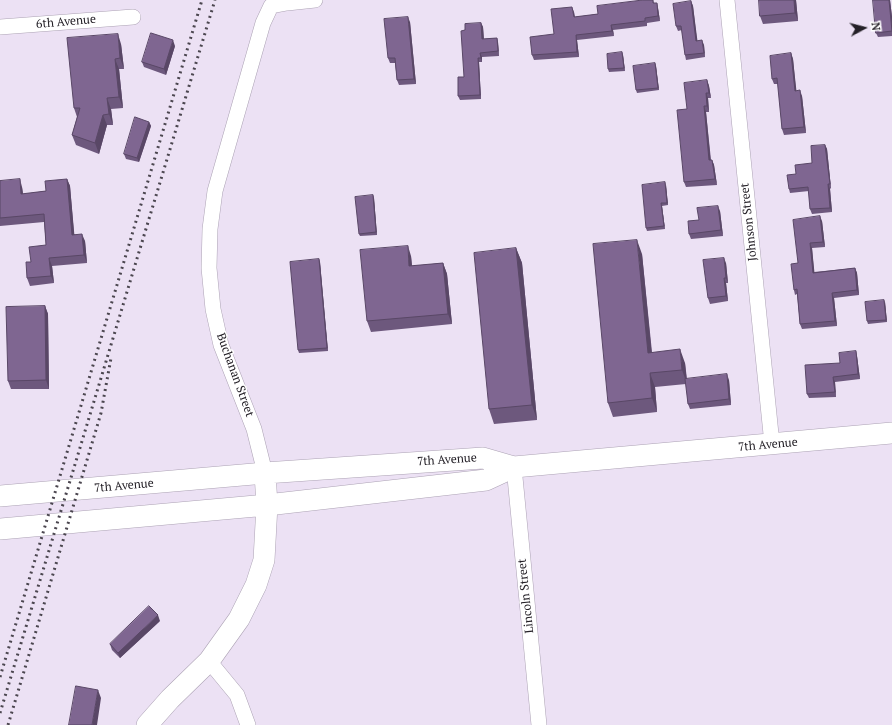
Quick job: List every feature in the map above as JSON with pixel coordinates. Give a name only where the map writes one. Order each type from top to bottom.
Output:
[{"type":"street","name":"Buchanan Street","points":[[148,725],[170,699],[209,661],[239,619],[256,585],[264,560],[267,505],[265,473],[254,429],[221,344],[213,309],[209,268],[210,229],[215,190],[263,22],[271,6],[287,2],[314,0]]},
{"type":"street","name":"Johnson Street","points":[[727,0],[772,444]]},
{"type":"street","name":"6th Avenue","points":[[0,27],[133,17]]},
{"type":"street","name":"7th Avenue","points":[[0,496],[265,473],[483,458],[514,466],[892,433]]},
{"type":"street","points":[[0,528],[267,505],[486,480],[514,466]]},
{"type":"street","name":"Lincoln Street","points":[[514,466],[539,725]]},
{"type":"street","points":[[209,661],[237,696],[248,725]]},
{"type":"building","points":[[653,0],[653,3],[657,3],[658,16],[645,18],[645,21],[611,25],[612,31],[576,35],[577,52],[532,55],[530,37],[554,34],[551,9],[572,7],[574,17],[598,14],[597,6]]},
{"type":"building","points":[[759,0],[794,0],[795,13],[760,16]]},
{"type":"building","points":[[873,0],[889,0],[892,31],[876,33]]},
{"type":"building","points":[[691,1],[696,41],[702,40],[704,53],[685,55],[681,26],[676,26],[673,4]]},
{"type":"building","points":[[408,17],[414,79],[397,80],[395,58],[388,58],[384,19]]},
{"type":"building","points":[[481,23],[482,39],[497,38],[498,51],[480,53],[481,58],[478,58],[480,95],[458,96],[458,77],[464,77],[461,31],[465,30],[465,24]]},
{"type":"building","points":[[151,33],[173,40],[164,69],[142,62]]},
{"type":"building","points":[[118,34],[120,58],[115,59],[119,97],[107,98],[109,114],[103,115],[95,143],[72,135],[80,108],[74,108],[67,38]]},
{"type":"building","points":[[622,52],[624,68],[608,69],[607,54]]},
{"type":"building","points":[[791,53],[795,91],[800,90],[804,127],[782,129],[777,78],[772,79],[770,56]]},
{"type":"building","points":[[655,63],[658,88],[636,90],[633,66]]},
{"type":"building","points":[[707,80],[709,93],[706,93],[707,106],[704,106],[709,160],[712,160],[715,179],[684,182],[677,110],[687,109],[684,83]]},
{"type":"building","points":[[135,117],[149,122],[137,158],[124,154]]},
{"type":"building","points":[[825,145],[830,184],[828,184],[830,208],[810,209],[808,187],[789,189],[787,175],[796,174],[795,165],[812,163],[811,146]]},
{"type":"building","points":[[20,179],[21,194],[46,191],[45,181],[67,179],[72,235],[82,234],[84,255],[49,258],[51,276],[27,278],[26,262],[31,262],[29,247],[46,245],[44,214],[0,218],[0,181]]},
{"type":"building","points":[[665,182],[667,203],[661,203],[664,226],[646,228],[642,185]]},
{"type":"building","points":[[373,195],[376,232],[359,234],[355,197]]},
{"type":"building","points":[[718,206],[721,230],[689,234],[688,221],[699,220],[697,208]]},
{"type":"building","points":[[820,216],[823,242],[810,243],[813,273],[855,268],[857,290],[832,293],[835,321],[800,324],[797,289],[794,290],[791,264],[798,263],[793,220]]},
{"type":"building","points":[[637,240],[648,353],[680,349],[682,370],[650,373],[652,398],[608,403],[593,244]]},
{"type":"building","points":[[408,246],[409,266],[443,263],[448,314],[367,321],[360,250]]},
{"type":"building","points":[[516,248],[532,405],[489,409],[474,253]]},
{"type":"building","points":[[724,258],[726,296],[708,298],[703,260]]},
{"type":"building","points":[[319,259],[327,348],[298,350],[290,262]]},
{"type":"building","points":[[884,300],[886,320],[867,321],[865,302]]},
{"type":"building","points":[[45,306],[46,380],[8,381],[6,307]]},
{"type":"building","points":[[856,351],[858,374],[833,377],[835,392],[807,394],[805,365],[840,363],[839,353]]},
{"type":"building","points":[[727,374],[729,399],[688,404],[685,379]]},
{"type":"building","points":[[149,606],[158,615],[118,653],[110,644]]},
{"type":"building","points":[[76,686],[98,690],[92,725],[69,725]]},
{"type":"railway","points":[[0,677],[202,0]]},
{"type":"railway","points":[[0,713],[215,0]]},
{"type":"railway","points":[[8,725],[101,413],[111,358]]}]
